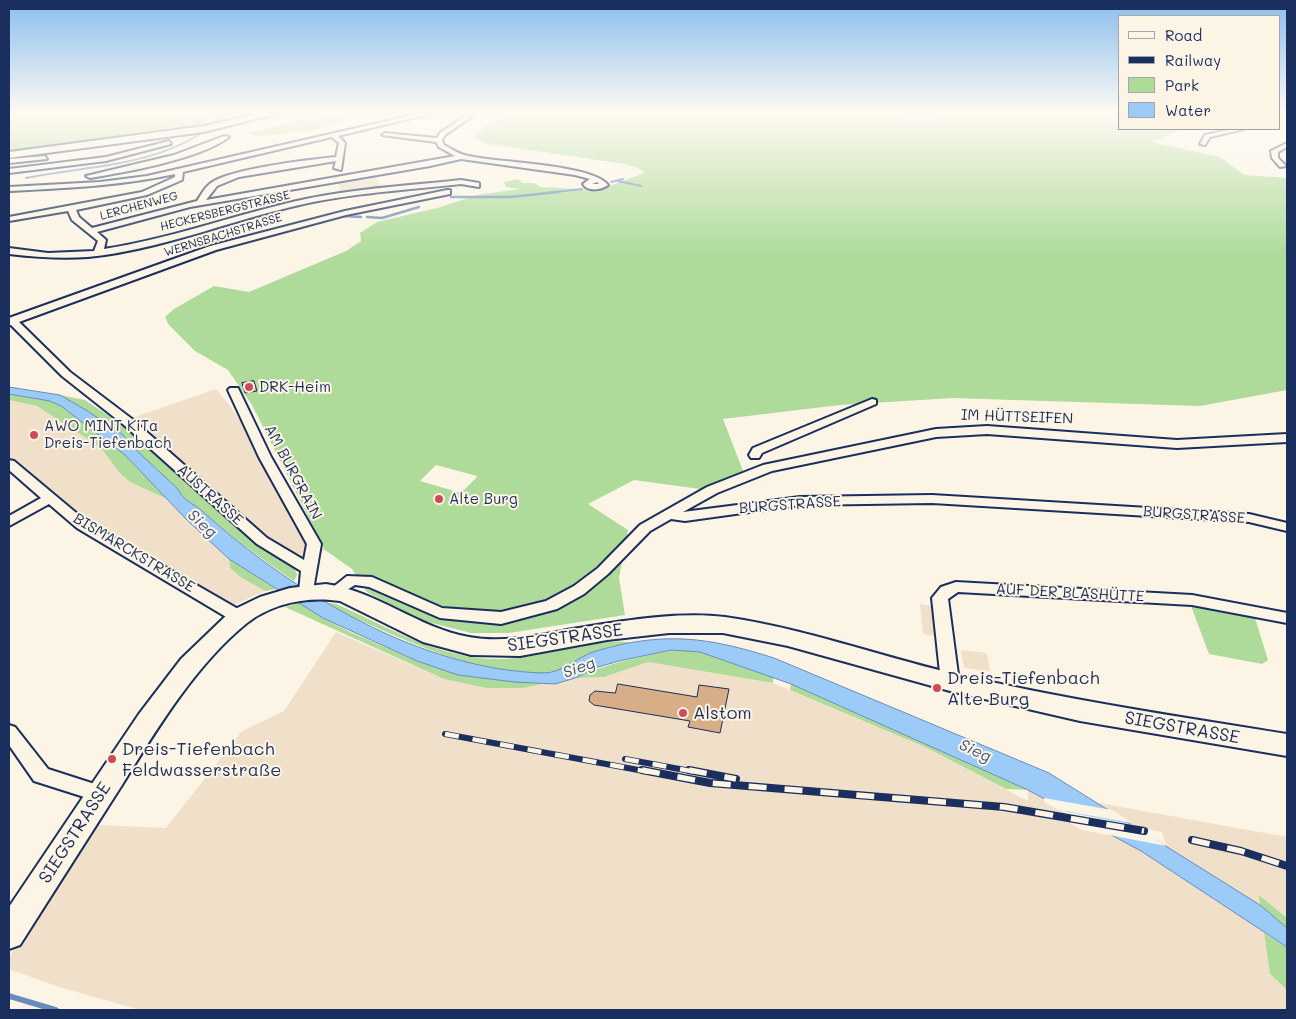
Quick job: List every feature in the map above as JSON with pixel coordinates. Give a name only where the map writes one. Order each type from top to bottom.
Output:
[{"type":"street","points":[[50,166],[65,161]]},
{"type":"street","points":[[9,172],[88,161]]},
{"type":"street","points":[[9,188],[128,170],[159,161]]},
{"type":"street","points":[[9,188],[122,182],[228,161]]},
{"type":"street","points":[[200,203],[214,184],[228,179],[291,165],[322,161]]},
{"type":"street","points":[[332,196],[339,161]]},
{"type":"street","name":"LERCHENWEG","points":[[91,231],[200,203],[442,161]]},
{"type":"street","points":[[491,161],[592,177]]},
{"type":"street","points":[[1277,161],[1282,166]]},
{"type":"street","points":[[9,219],[148,192],[174,182],[179,178],[179,172]]},
{"type":"street","name":"HECKERSBERGSTRASSE","points":[[9,251],[43,256],[98,253],[332,196],[461,182],[476,185]]},
{"type":"street","name":"WERNSBACHSTRASSE","points":[[9,321],[213,248],[345,213],[451,191]]},
{"type":"street","points":[[71,207],[75,218],[102,240],[98,253]]},
{"type":"street","name":"AUSTRASSE","points":[[9,321],[15,323],[66,374],[128,422],[262,540],[317,585]]},
{"type":"street","name":"AM BURGRAIN","points":[[234,390],[265,458],[314,544],[311,564],[317,585]]},
{"type":"street","points":[[768,468],[750,455],[872,402]]},
{"type":"street","name":"IM HÜTTSEIFEN","points":[[670,515],[712,490],[768,468],[936,433],[987,430],[1177,444],[1287,438]]},
{"type":"street","name":"BISMARCKSTRASSE","points":[[9,464],[82,524],[239,617]]},
{"type":"street","points":[[9,522],[50,498]]},
{"type":"street","name":"BURGSTRASSE","points":[[670,515],[685,517],[744,507],[800,501],[932,499],[1249,518],[1287,527]]},
{"type":"street","points":[[317,585],[352,580],[372,582],[440,613],[501,618],[551,605],[578,590],[603,571],[637,535],[670,515]]},
{"type":"street","name":"SIEGSTRASSE","points":[[9,934],[100,794],[176,683],[206,648],[239,617],[274,600],[317,585],[431,636],[471,646],[520,646],[607,632],[669,625],[723,625],[788,638],[950,682],[1080,710],[1287,745]]},
{"type":"street","name":"AUF DER BLASHÜTTE","points":[[950,682],[940,598],[946,591],[956,587],[1192,600],[1287,618]]},
{"type":"street","points":[[9,732],[41,775],[100,794]]},
{"type":"shaded area","points":[[375,176],[383,190],[339,195],[339,181]]},
{"type":"shaded area","points":[[216,389],[231,407],[325,550],[294,568],[132,418]]},
{"type":"shaded area","points":[[9,399],[37,406],[101,448],[130,482],[167,499],[229,559],[230,568],[242,578],[265,591],[232,606],[67,506],[37,479],[9,460]]},
{"type":"shaded area","points":[[920,604],[931,606],[935,636],[923,634]]},
{"type":"shaded area","points":[[336,632],[444,679],[524,688],[575,678],[603,677],[648,662],[773,683],[925,747],[1028,801],[1028,790],[1287,837],[1287,918],[1259,896],[1270,974],[1287,990],[1287,1010],[140,1010],[59,987],[9,969],[9,957],[98,825],[166,828],[242,731],[284,711]],"holes":[[[1048,811],[1162,832],[1166,846],[1082,830]]]},
{"type":"shaded area","points":[[961,650],[987,653],[990,671],[964,668]]},
{"type":"green space","points":[[602,161],[1225,161],[1244,175],[1287,178],[1287,390],[1200,406],[953,398],[840,405],[723,419],[743,471],[700,489],[634,480],[588,504],[628,530],[619,578],[625,615],[509,633],[471,633],[420,620],[367,592],[352,569],[325,550],[252,405],[228,370],[195,351],[169,325],[165,317],[174,309],[214,286],[249,292],[346,251],[361,241],[360,233],[377,222],[437,208],[477,195],[520,189],[506,187],[504,182],[518,179],[523,183],[534,183],[541,187],[599,190],[644,173],[640,169],[625,164]],"holes":[[[436,465],[477,477],[461,493],[420,481]]]},
{"type":"green space","points":[[9,394],[50,401],[61,406],[125,455],[167,499],[130,482],[120,473],[101,448],[37,406],[9,400]]},
{"type":"green space","points":[[60,395],[85,400],[118,422],[257,544],[294,568],[297,575],[294,581],[247,548],[199,508],[185,499],[178,489],[134,448],[122,434]]},
{"type":"green space","points":[[229,559],[276,589],[265,591],[242,578],[230,568]]},
{"type":"green space","points":[[324,602],[336,604],[395,632],[436,648],[478,658],[516,658],[582,645],[631,642],[588,654],[553,672],[525,673],[503,671],[441,654],[352,617]]},
{"type":"green space","points":[[300,603],[350,632],[417,661],[458,675],[543,684],[524,688],[487,688],[444,679],[285,607]]},
{"type":"green space","points":[[1191,606],[1254,615],[1268,660],[1262,664],[1209,654]]},
{"type":"green space","points":[[671,650],[700,652],[773,677],[773,683],[648,662],[604,677],[575,678],[634,658]]},
{"type":"green space","points":[[791,684],[1028,790],[1006,789],[925,747],[790,690]]},
{"type":"green space","points":[[1259,895],[1287,918],[1287,928],[1260,905]]},
{"type":"green space","points":[[1264,933],[1287,947],[1287,990],[1270,974]]},
{"type":"water","name":"Sieg","points":[[9,387],[60,395],[86,410],[122,434],[134,448],[178,489],[185,499],[199,508],[237,541],[276,570],[317,597],[360,621],[405,642],[451,658],[497,668],[544,673],[558,670],[596,651],[643,641],[665,639],[707,641],[774,658],[1049,773],[1260,905],[1287,928],[1287,947],[1141,851],[1028,790],[791,684],[700,652],[671,650],[619,661],[555,684],[514,682],[458,675],[417,661],[323,618],[229,559],[187,520],[125,455],[61,406],[50,401],[9,394]]},
{"type":"pier","points":[[1044,798],[1112,810],[1132,823],[1059,810],[1044,802]]},
{"type":"pier","points":[[1062,811],[1135,825],[1166,846],[1104,834]]},
{"type":"building","name":"DRK-Heim","points":[[254,381],[257,391],[245,393],[242,383]]},
{"type":"building","name":"Alstom","points":[[618,684],[697,697],[699,685],[729,689],[720,733],[688,727],[690,721],[594,705],[589,701],[590,695],[595,691],[615,693]]},
{"type":"waterway","points":[[26,178],[132,161]]},
{"type":"waterway","points":[[611,182],[623,179]]},
{"type":"waterway","points":[[618,181],[641,186]]},
{"type":"waterway","points":[[547,193],[582,189]]},
{"type":"waterway","points":[[451,197],[510,197],[558,192]]},
{"type":"waterway","points":[[367,217],[382,218],[419,207]]},
{"type":"waterway","points":[[342,216],[361,217]]},
{"type":"waterway","points":[[9,996],[56,1010]]},
{"type":"railway","points":[[445,734],[649,772]]},
{"type":"railway","points":[[625,759],[696,772]]},
{"type":"railway","points":[[642,770],[710,783],[1004,807],[1144,831]]},
{"type":"railway","points":[[689,770],[736,779]]},
{"type":"railway","points":[[1192,840],[1241,851],[1287,866]]},
{"type":"place","name":"DRK-Heim","points":[[249,387]]},
{"type":"place","name":"AWO MINT KiTa Dreis-Tiefenbach","points":[[34,435]]},
{"type":"place","name":"Alte Burg","points":[[439,499]]},
{"type":"place","name":"Dreis-Tiefenbach Alte Burg","points":[[937,688]]},
{"type":"place","name":"Alstom","points":[[683,713]]},
{"type":"place","name":"Dreis-Tiefenbach Feldwasserstraße","points":[[112,759]]}]
